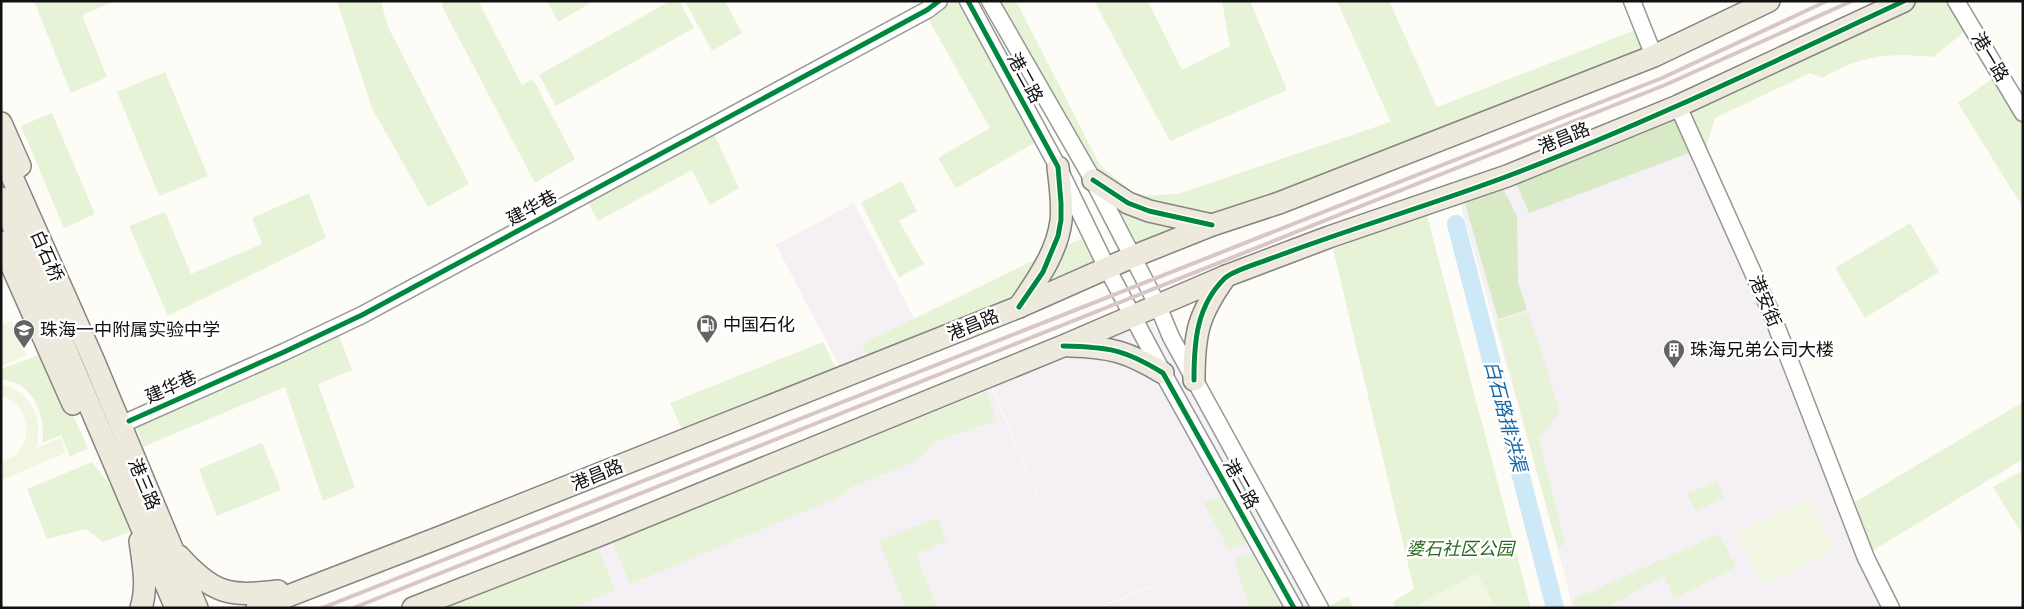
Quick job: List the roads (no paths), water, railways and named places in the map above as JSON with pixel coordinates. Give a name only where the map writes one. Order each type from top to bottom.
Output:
[{"type":"main road","name":"港昌路","points":[[257,608],[459,530],[1019,307],[1212,224],[1279,203],[1654,56],[1769,1]]},
{"type":"main road","name":"港昌路","points":[[413,608],[600,535],[1063,346],[1226,276],[1329,236],[1507,176],[1678,106],[1904,1]]},
{"type":"main road","points":[[1,123],[123,398],[129,421],[145,512],[176,608]]},
{"type":"main road","name":"白石桥","points":[[1,152],[93,359]]},
{"type":"main road","points":[[1019,307],[1042,272],[1058,236],[1061,220],[1061,203],[1058,167]]},
{"type":"main road","points":[[1093,180],[1128,203],[1150,211],[1212,224]]},
{"type":"main road","name":"白石桥","points":[[1,198],[75,371],[145,512]]},
{"type":"main road","points":[[1,242],[105,476],[145,512],[144,600],[141,608]]},
{"type":"main road","points":[[1194,380],[1194,347],[1197,330],[1210,297],[1226,276]]},
{"type":"main road","points":[[1063,346],[1119,350],[1163,373]]},
{"type":"main road","name":"港三路","points":[[93,359],[145,512],[171,548],[197,608]]},
{"type":"main road","points":[[171,548],[191,570],[224,592],[250,595],[308,588]]},
{"type":"street","name":"建华巷","points":[[129,421],[362,315],[927,10],[939,1]]},
{"type":"street","name":"港二路","points":[[968,1],[1058,167],[1107,268],[1163,373],[1294,608]]},
{"type":"street","name":"港二路","points":[[990,1],[1093,180],[1158,306],[1168,331],[1320,608]]},
{"type":"street","points":[[1632,1],[1654,56]]},
{"type":"street","name":"港一路","points":[[1956,1],[2023,113]]},
{"type":"street","name":"港安街","points":[[1678,106],[1772,315],[1866,558],[1891,608]]},
{"type":"waterway","name":"白石路排洪渠","points":[[1456,224],[1555,608]]},
{"type":"railway","points":[[322,608],[1662,78],[1827,1]]},
{"type":"railway","points":[[353,608],[1665,85],[1852,1]]},
{"type":"place","name":"中国石化","points":[[707,344]]},
{"type":"place","name":"珠海一中附属实验中学","points":[[24,349]]},
{"type":"place","name":"珠海兄弟公司大楼","points":[[1674,369]]},
{"type":"park label","name":"婆石社区公园","points":[[1460,549]]}]
